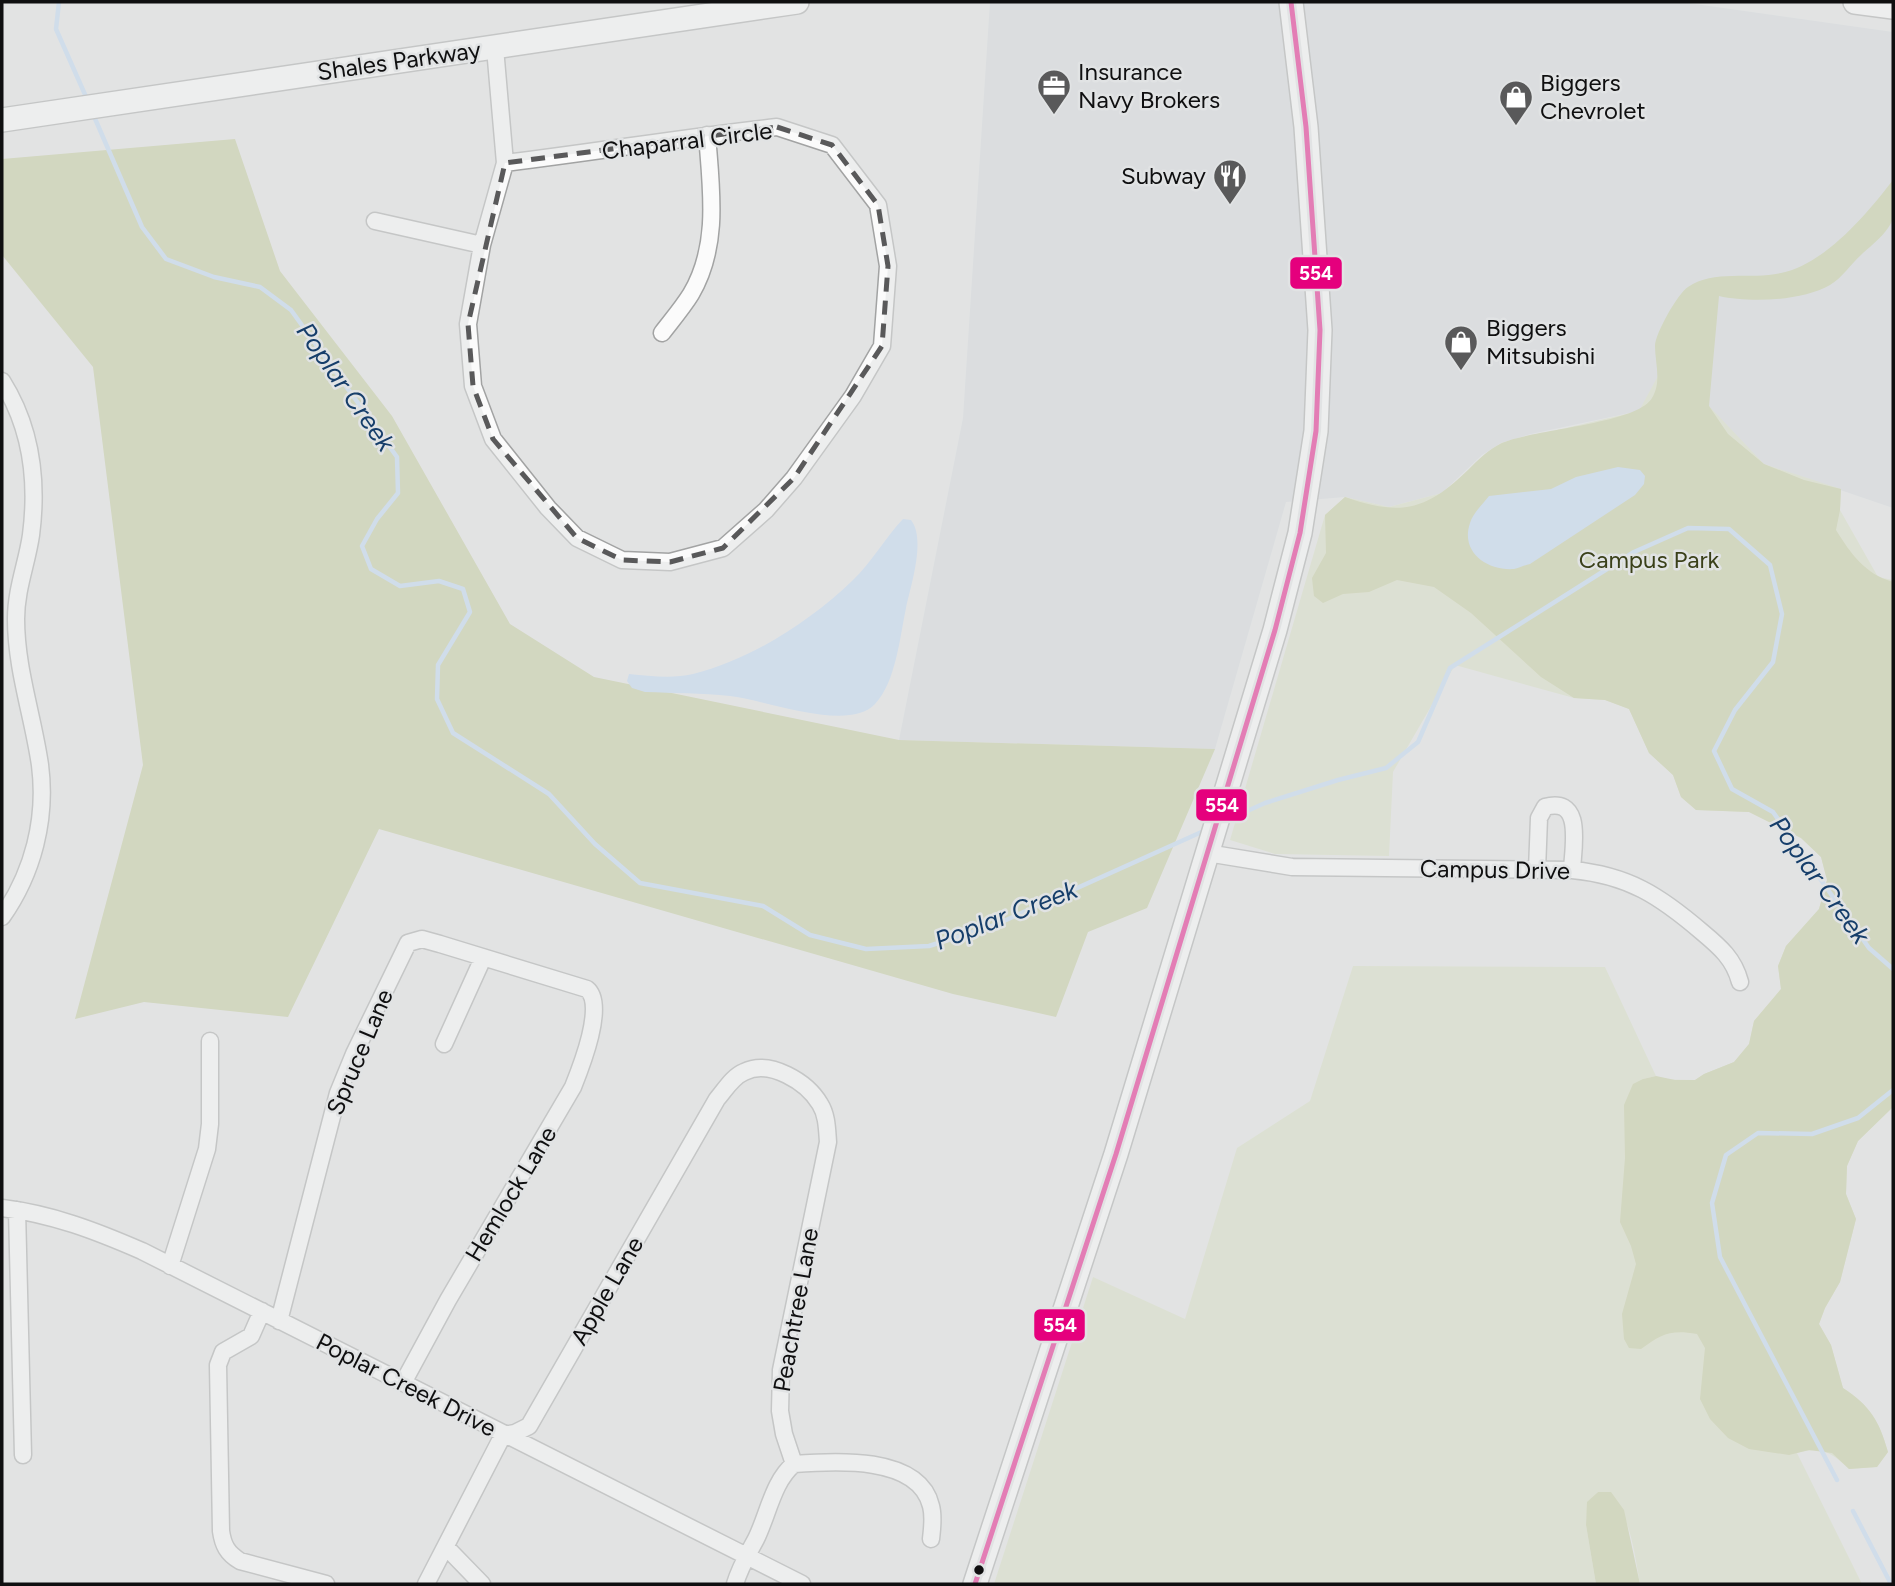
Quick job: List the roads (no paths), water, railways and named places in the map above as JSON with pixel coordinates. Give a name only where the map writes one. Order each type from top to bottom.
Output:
[{"type":"main road","name":"Shales Parkway","points":[[2,120],[797,2]]},
{"type":"main road","points":[[975,1584],[1084,1258],[1275,630],[1300,533],[1316,431],[1320,330],[1306,127],[1291,2]]},
{"type":"main road","points":[[1855,2],[1893,7]]},
{"type":"street","name":"Chaparral Circle","points":[[495,48],[505,163],[482,245],[468,324],[473,387],[493,439],[548,508],[577,538],[622,560],[670,562],[723,548],[766,510],[794,478],[853,396],[882,346],[888,266],[878,205],[832,145],[777,127],[505,163]]},
{"type":"street","points":[[662,333],[692,293],[708,253],[713,212],[707,135]]},
{"type":"street","points":[[375,221],[482,245]]},
{"type":"street","points":[[2,381],[13,399],[25,429],[31,456],[31,536],[10,588],[16,617],[17,653],[42,790],[35,846],[22,882],[2,916]]},
{"type":"street","points":[[1537,870],[1539,818],[1545,807],[1554,804],[1566,807],[1572,815],[1572,870]]},
{"type":"street","name":"Campus Drive","points":[[1207,853],[1292,867],[1595,872],[1652,893],[1675,909],[1732,960],[1740,982]]},
{"type":"street","name":"Spruce Lane","points":[[279,1321],[338,1093],[408,943],[422,939],[587,989],[594,997]]},
{"type":"street","points":[[444,1044],[483,958]]},
{"type":"street","name":"Hemlock Lane","points":[[403,1383],[448,1300],[573,1087],[590,1033],[594,997]]},
{"type":"street","points":[[170,1266],[207,1149],[210,1124],[210,1041]]},
{"type":"street","name":"Apple Lane","points":[[503,1434],[515,1433],[529,1426],[717,1099],[736,1076],[747,1070],[779,1072],[799,1081],[822,1106]]},
{"type":"street","name":"Peachtree Lane","points":[[794,1464],[784,1433],[779,1390],[828,1142],[822,1106]]},
{"type":"street","points":[[10,1209],[23,1455]]},
{"type":"street","name":"Poplar Creek Drive","points":[[10,1209],[61,1219],[96,1231],[170,1266],[802,1584]]},
{"type":"street","points":[[262,1311],[251,1336],[223,1352],[218,1365],[223,1543],[233,1556],[253,1565],[326,1584]]},
{"type":"street","points":[[426,1584],[503,1434]]},
{"type":"street","points":[[734,1584],[783,1477],[794,1464],[837,1462],[870,1465],[888,1468],[913,1478],[931,1505],[931,1539]]},
{"type":"street","points":[[446,1547],[482,1584]]},
{"type":"water","points":[[1618,467],[1640,470],[1645,476],[1644,484],[1635,495],[1530,564],[1514,569],[1494,567],[1478,558],[1472,551],[1468,533],[1470,523],[1489,496],[1551,489],[1576,477]]},
{"type":"water","points":[[903,519],[911,520],[915,528],[917,550],[914,575],[888,684],[875,704],[862,712],[826,715],[730,696],[645,692],[632,688],[627,681],[629,674],[685,676],[758,649],[817,611],[852,581]]},
{"type":"waterway","name":"Poplar Creek","points":[[59,2],[56,29],[87,99]]},
{"type":"waterway","name":"Poplar Creek","points":[[93,114],[142,227],[166,259],[214,277],[260,287],[291,310],[397,457],[398,493],[377,519],[362,546],[371,569],[400,586],[439,581],[463,589],[470,612],[438,665],[437,699],[453,733],[549,794],[595,844],[640,883],[763,906],[810,935],[866,949],[929,946],[995,925],[1206,830]]},
{"type":"waterway","name":"Poplar Creek","points":[[1227,820],[1265,803],[1386,768],[1418,742],[1450,668],[1634,552],[1688,528],[1729,529],[1770,565],[1782,614],[1773,662],[1735,710],[1714,751],[1732,789],[1773,812],[1869,948],[1893,969]]},
{"type":"waterway","name":"Poplar Creek","points":[[1837,1480],[1720,1257],[1712,1203],[1726,1155],[1758,1133],[1812,1134],[1858,1118],[1893,1090]]},
{"type":"waterway","name":"Poplar Creek","points":[[1853,1511],[1891,1584]]},
{"type":"place","name":"Insurance Navy Brokers","points":[[1054,116]]},
{"type":"place","name":"Biggers Chevrolet","points":[[1516,127]]},
{"type":"place","name":"Subway","points":[[1230,206]]},
{"type":"place","name":"Biggers Mitsubishi","points":[[1461,372]]},
{"type":"park label","name":"Campus Park","points":[[1649,560]]}]
